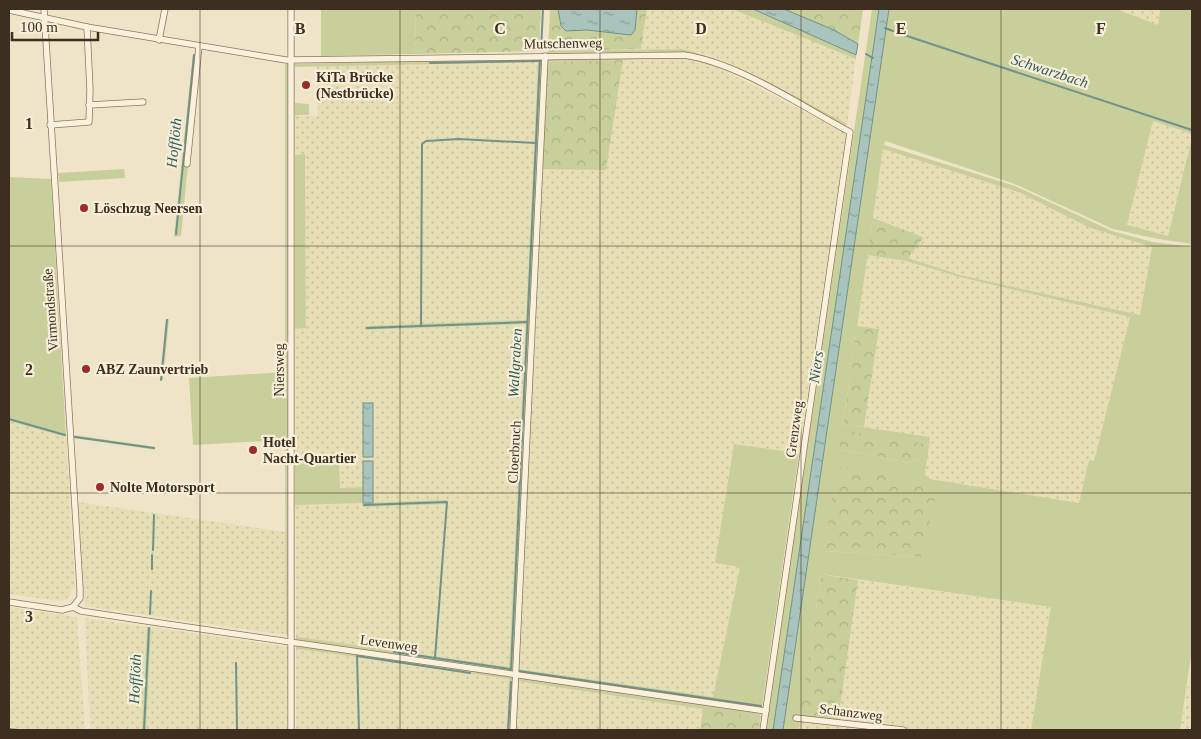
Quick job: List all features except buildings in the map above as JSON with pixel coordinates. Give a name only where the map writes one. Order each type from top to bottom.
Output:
[{"type":"street","name":"Virmondstraße","points":[[44,9],[80,588],[80,598],[72,607]]},
{"type":"street","points":[[159,40],[165,9]]},
{"type":"street","name":"Niersweg","points":[[291,730],[292,9]]},
{"type":"street","name":"Mutschenweg","points":[[9,10],[44,19],[159,40],[291,60],[675,54],[706,59],[754,80],[850,132]]},
{"type":"street","points":[[50,125],[89,122],[88,105],[90,90],[86,27]]},
{"type":"street","points":[[186,164],[199,46]]},
{"type":"street","name":"Cloerbruch","points":[[513,730],[545,56]]},
{"type":"street","points":[[88,105],[143,102]]},
{"type":"street","name":"Grenzweg","points":[[763,730],[850,132]]},
{"type":"street","name":"Levenweg","points":[[9,602],[62,610],[72,607],[108,615],[766,711]]},
{"type":"street","name":"Schanzweg","points":[[796,718],[903,730]]},
{"type":"shaded area","points":[[647,9],[732,9],[856,59],[847,124],[719,59],[701,53],[641,49]]},
{"type":"shaded area","points":[[1116,9],[1160,9],[1158,25]]},
{"type":"shaded area","points":[[680,58],[716,66],[846,133],[799,453],[734,444],[716,563],[740,566],[713,698],[518,669],[542,169],[606,169],[623,60]]},
{"type":"shaded area","points":[[538,62],[526,321],[365,326],[366,330],[526,324],[509,668],[298,637],[296,633],[295,505],[363,503],[363,506],[447,500],[373,503],[373,461],[363,462],[363,487],[340,488],[339,462],[295,464],[295,329],[306,328],[305,155],[295,155],[295,115],[318,117],[317,66]]},
{"type":"shaded area","points":[[1153,121],[1192,134],[1168,236],[1127,226]]},
{"type":"shaded area","points":[[883,149],[1021,193],[1088,227],[1152,246],[1140,315],[960,275],[908,258],[923,238],[873,218]]},
{"type":"shaded area","points":[[867,255],[906,261],[960,277],[1130,317],[1094,461],[1089,460],[1079,503],[930,479],[925,474],[930,437],[864,427],[879,329],[857,326]]},
{"type":"shaded area","points":[[9,421],[66,437],[75,588],[71,589],[71,594],[66,600],[59,601],[9,594]]},
{"type":"shaded area","points":[[78,502],[286,532],[286,635],[85,606]]},
{"type":"shaded area","points":[[858,580],[1052,607],[1031,730],[916,730],[838,721]]},
{"type":"shaded area","points":[[9,607],[77,617],[85,730],[28,730],[9,727]]},
{"type":"shaded area","points":[[85,618],[147,627],[142,730],[90,730]]},
{"type":"shaded area","points":[[151,627],[289,647],[289,730],[146,730]]},
{"type":"shaded area","points":[[298,649],[357,657],[358,730],[296,730],[296,651]]},
{"type":"shaded area","points":[[358,657],[509,679],[507,730],[359,730]]},
{"type":"shaded area","points":[[1192,661],[1192,730],[1180,730]]},
{"type":"shaded area","points":[[517,681],[703,708],[700,730],[515,730]]},
{"type":"shaded area","points":[[800,720],[887,730],[799,730]]},
{"type":"green space","points":[[321,9],[416,9],[415,54],[321,56]]},
{"type":"green space","points":[[416,9],[541,9],[539,51],[415,54]]},
{"type":"green space","points":[[550,9],[558,9],[561,26],[566,31],[587,30],[630,35],[635,30],[637,9],[647,9],[641,49],[548,51]]},
{"type":"green space","points":[[732,9],[753,9],[856,55],[856,59]]},
{"type":"green space","points":[[784,9],[863,9],[858,44],[834,30]]},
{"type":"green space","points":[[872,9],[879,9],[773,730],[766,730]]},
{"type":"green space","points":[[889,9],[1116,9],[1158,25],[1160,9],[1192,9],[1192,134],[1153,121],[1127,225],[1168,236],[1192,137],[1192,244],[1113,229],[1015,184],[885,141],[884,145],[1015,186],[1112,231],[1153,242],[1192,247],[1192,650],[1180,730],[1031,730],[1051,607],[821,574],[799,730],[783,730]],"holes":[[[883,149],[1021,193],[1088,227],[1152,247],[1140,315],[960,275],[908,258],[906,261],[960,277],[1130,317],[1094,461],[1089,460],[1079,503],[930,479],[925,474],[927,459],[918,459],[910,463],[839,449],[924,444],[929,446],[930,437],[843,424]],[[897,476],[896,480],[921,557],[825,551]]]},
{"type":"green space","points":[[681,49],[724,62],[745,71],[847,124],[846,126],[756,80],[698,56],[681,52],[547,53],[548,51]]},
{"type":"green space","points":[[193,54],[196,55],[184,165],[188,165],[181,236],[174,237]]},
{"type":"green space","points":[[682,55],[714,63],[756,83],[846,132],[846,133],[765,88],[744,78],[702,63],[680,58],[547,62],[547,57]]},
{"type":"green space","points":[[542,58],[513,668],[509,670],[296,640],[296,633],[298,637],[509,667],[526,324],[365,330],[365,326],[526,320],[538,62],[295,67],[295,64]]},
{"type":"green space","points":[[623,60],[606,170],[542,169],[547,62]]},
{"type":"green space","points":[[285,64],[288,64],[289,634],[286,635],[285,440],[193,445],[189,378],[285,372]]},
{"type":"green space","points":[[295,103],[309,104],[309,115],[295,115]]},
{"type":"green space","points":[[305,154],[306,328],[295,329],[295,155]]},
{"type":"green space","points":[[124,169],[125,178],[59,182],[58,173]]},
{"type":"green space","points":[[9,177],[51,179],[66,437],[9,421]]},
{"type":"green space","points":[[873,218],[923,238],[906,261],[867,255]]},
{"type":"green space","points":[[166,319],[169,319],[163,380],[160,380]]},
{"type":"green space","points":[[857,326],[879,329],[864,427],[843,424]]},
{"type":"green space","points":[[842,430],[924,444],[929,446],[927,459],[918,459],[910,463],[839,449]]},
{"type":"green space","points":[[74,435],[155,447],[155,450],[74,438]]},
{"type":"green space","points":[[734,444],[799,453],[762,708],[518,672],[518,669],[713,697],[740,567],[715,563]]},
{"type":"green space","points":[[339,462],[340,488],[363,487],[363,503],[447,500],[447,504],[363,507],[362,503],[295,505],[295,464]]},
{"type":"green space","points":[[837,467],[897,476],[897,480],[938,487],[921,557],[824,551]]},
{"type":"green space","points":[[821,574],[858,580],[838,721],[800,717]]},
{"type":"green space","points":[[147,627],[151,627],[146,730],[142,730]]},
{"type":"green space","points":[[296,644],[513,677],[510,730],[507,730],[509,679],[358,657],[358,730],[357,657],[298,649],[296,651]]},
{"type":"green space","points":[[518,677],[756,711],[761,716],[760,722],[756,717],[517,681]]},
{"type":"green space","points":[[703,708],[756,717],[760,722],[759,730],[700,730]]},
{"type":"water","points":[[558,9],[637,9],[635,30],[631,35],[587,30],[566,31],[561,26]]},
{"type":"water","points":[[753,9],[784,9],[834,30],[858,44],[856,55]]},
{"type":"water","points":[[879,9],[889,9],[783,730],[773,730]]},
{"type":"water","points":[[363,403],[373,403],[373,457],[363,457]]},
{"type":"water","points":[[363,461],[373,461],[373,503],[363,503]]},
{"type":"waterway","name":"Wallgraben","points":[[541,50],[543,9]]},
{"type":"waterway","name":"Schwarzbach","points":[[885,28],[893,31]]},
{"type":"waterway","name":"Schwarzbach","points":[[901,34],[1192,130]]},
{"type":"waterway","points":[[866,54],[873,58]]},
{"type":"waterway","name":"Hofflöth","points":[[176,234],[194,55]]},
{"type":"waterway","name":"Wallgraben","points":[[511,670],[540,58]]},
{"type":"waterway","points":[[430,63],[540,61]]},
{"type":"waterway","points":[[421,326],[422,144],[426,141],[459,139],[536,143]]},
{"type":"waterway","name":"Hofflöth","points":[[161,380],[167,320]]},
{"type":"waterway","points":[[367,328],[527,322]]},
{"type":"waterway","points":[[9,419],[65,435]]},
{"type":"waterway","points":[[75,437],[154,448]]},
{"type":"waterway","points":[[364,505],[447,502],[435,658]]},
{"type":"waterway","name":"Hofflöth","points":[[153,550],[154,515]]},
{"type":"waterway","name":"Hofflöth","points":[[152,555],[152,569]]},
{"type":"waterway","name":"Hofflöth","points":[[150,614],[151,591]]},
{"type":"waterway","name":"Hofflöth","points":[[144,730],[149,628]]},
{"type":"waterway","points":[[394,652],[510,669]]},
{"type":"waterway","points":[[359,730],[357,656],[470,673]]},
{"type":"waterway","points":[[236,663],[237,730]]},
{"type":"waterway","points":[[519,671],[761,706]]},
{"type":"waterway","name":"Wallgraben","points":[[508,730],[511,682]]},
{"type":"waterway","points":[[9,729],[19,730]]},
{"type":"place","name":"KiTa Brücke (Nestbrücke)","points":[[306,85]]},
{"type":"place","name":"Löschzug Neersen","points":[[84,208]]},
{"type":"place","name":"ABZ Zaunvertrieb","points":[[86,369]]},
{"type":"place","name":"Hotel Nacht-Quartier","points":[[253,450]]},
{"type":"place","name":"Nolte Motorsport","points":[[100,487]]},
{"type":"water label","name":"Niers","points":[[816,367]]}]
